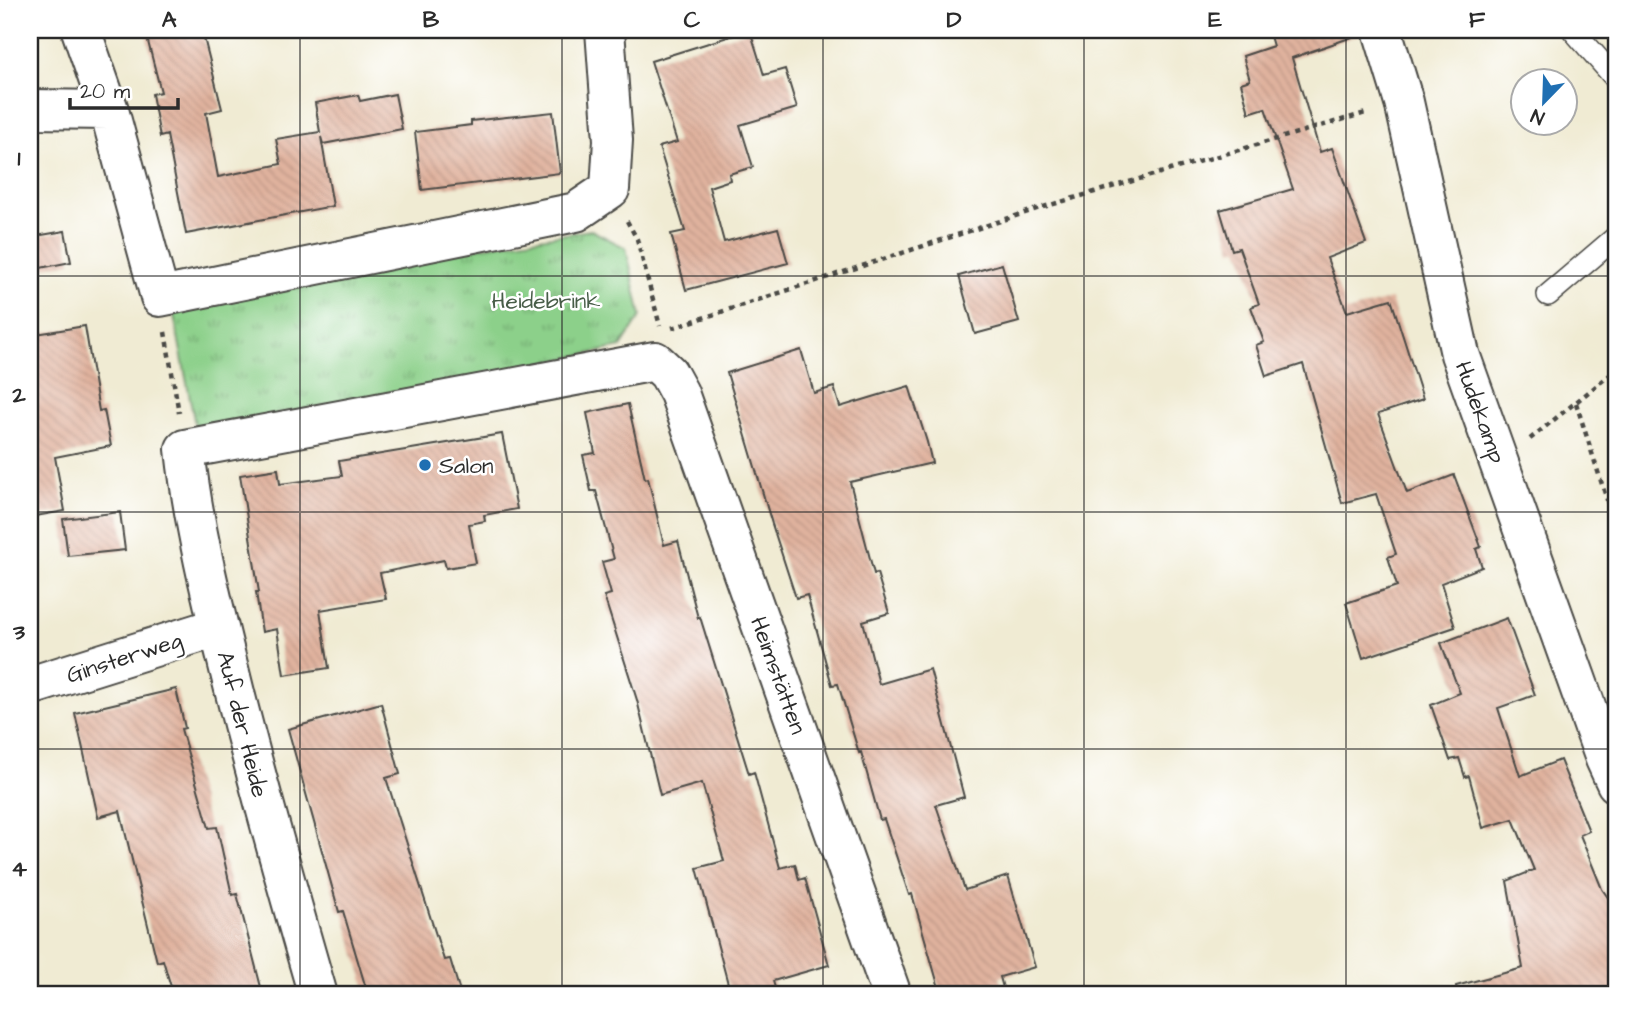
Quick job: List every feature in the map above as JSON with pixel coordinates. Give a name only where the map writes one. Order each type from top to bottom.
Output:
[{"type":"street","points":[[81,30],[109,110],[160,297],[576,212],[610,189],[614,140],[605,30]]},
{"type":"street","name":"Hudekamp","points":[[1382,30],[1404,102],[1460,354],[1605,759],[1616,783]]},
{"type":"street","points":[[30,109],[109,110]]},
{"type":"street","points":[[185,449],[658,346]]},
{"type":"street","name":"Heimstätten","points":[[658,346],[667,373],[679,393],[892,995]]},
{"type":"street","name":"Auf der Heide","points":[[185,449],[200,550],[218,627],[271,834],[318,995]]},
{"type":"street","name":"Ginsterweg","points":[[30,686],[50,682],[218,627]]},
{"type":"lane","points":[[1573,30],[1616,79]]},
{"type":"lane","points":[[1548,295],[1616,237]]},
{"type":"path","points":[[610,189],[637,239],[658,346],[1040,208],[1404,102]]},
{"type":"path","points":[[160,297],[185,449]]},
{"type":"path","points":[[1499,463],[1616,370]]},
{"type":"path","points":[[1576,402],[1616,528]]},
{"type":"green space","name":"Heidebrink","points":[[591,230],[626,248],[641,316],[621,347],[196,430],[172,305],[468,249]]},
{"type":"building","points":[[145,30],[202,30],[222,109],[206,113],[218,177],[281,164],[276,139],[320,132],[315,103],[358,95],[360,101],[395,94],[402,129],[323,144],[321,137],[333,206],[186,234],[167,135],[160,137],[152,94],[161,92]]},
{"type":"building","points":[[750,30],[764,75],[785,69],[797,108],[740,125],[753,167],[729,174],[730,180],[709,187],[724,242],[778,228],[788,263],[686,290],[671,234],[685,231],[659,147],[677,142],[651,61]]},
{"type":"building","points":[[1288,30],[1360,30],[1361,34],[1292,58],[1320,152],[1332,148],[1366,243],[1327,258],[1347,312],[1391,299],[1423,399],[1378,414],[1407,493],[1454,475],[1481,547],[1476,549],[1482,567],[1441,583],[1455,627],[1363,658],[1346,603],[1397,586],[1388,557],[1396,554],[1376,494],[1342,503],[1303,364],[1266,376],[1256,345],[1264,342],[1251,307],[1259,304],[1239,248],[1232,250],[1220,210],[1293,189],[1265,108],[1249,113],[1241,83],[1250,80],[1243,56],[1273,46],[1270,36]]},
{"type":"building","points":[[553,112],[560,173],[422,190],[415,132],[471,125],[471,121]]},
{"type":"building","points":[[65,231],[71,262],[30,270],[30,237]]},
{"type":"building","points":[[1002,264],[1019,322],[975,334],[959,276]]},
{"type":"building","points":[[85,326],[99,411],[104,410],[111,446],[55,457],[65,511],[35,516],[30,489],[30,335]]},
{"type":"building","points":[[801,350],[814,393],[834,387],[840,407],[909,386],[927,442],[932,463],[850,482],[874,574],[877,573],[889,613],[863,621],[879,684],[930,669],[964,797],[936,805],[965,890],[1008,876],[1035,967],[1000,977],[1005,995],[941,995],[912,894],[909,895],[884,819],[880,820],[838,684],[832,685],[807,595],[796,598],[772,524],[727,373]]},
{"type":"building","points":[[628,404],[664,545],[678,541],[698,618],[700,617],[749,774],[754,772],[780,868],[795,864],[799,880],[805,878],[829,965],[773,981],[777,995],[731,995],[697,868],[724,861],[702,783],[660,795],[637,700],[604,596],[611,594],[602,562],[614,559],[596,491],[591,491],[583,455],[595,453],[587,413]]},
{"type":"building","points":[[502,434],[517,509],[484,515],[485,521],[469,524],[476,563],[446,568],[444,560],[380,573],[386,599],[320,610],[329,668],[284,675],[277,629],[262,632],[256,592],[259,592],[240,475],[278,469],[280,484],[342,476],[339,461]]},
{"type":"building","points":[[120,512],[125,550],[68,556],[63,519]]},
{"type":"building","points":[[1507,618],[1535,695],[1498,708],[1520,776],[1560,760],[1589,831],[1580,835],[1602,889],[1609,899],[1616,896],[1616,995],[1457,995],[1456,986],[1523,968],[1507,881],[1534,870],[1513,819],[1483,828],[1469,776],[1465,777],[1459,758],[1450,760],[1431,705],[1460,693],[1441,643]]},
{"type":"building","points":[[176,689],[185,728],[181,729],[209,828],[217,827],[232,895],[237,894],[263,995],[186,995],[184,987],[172,990],[163,960],[157,962],[120,811],[98,817],[75,713]]},
{"type":"building","points":[[381,703],[400,774],[386,778],[444,960],[450,959],[461,995],[368,995],[343,911],[339,912],[288,729]]},
{"type":"place","name":"Salon","points":[[425,465]]}]
